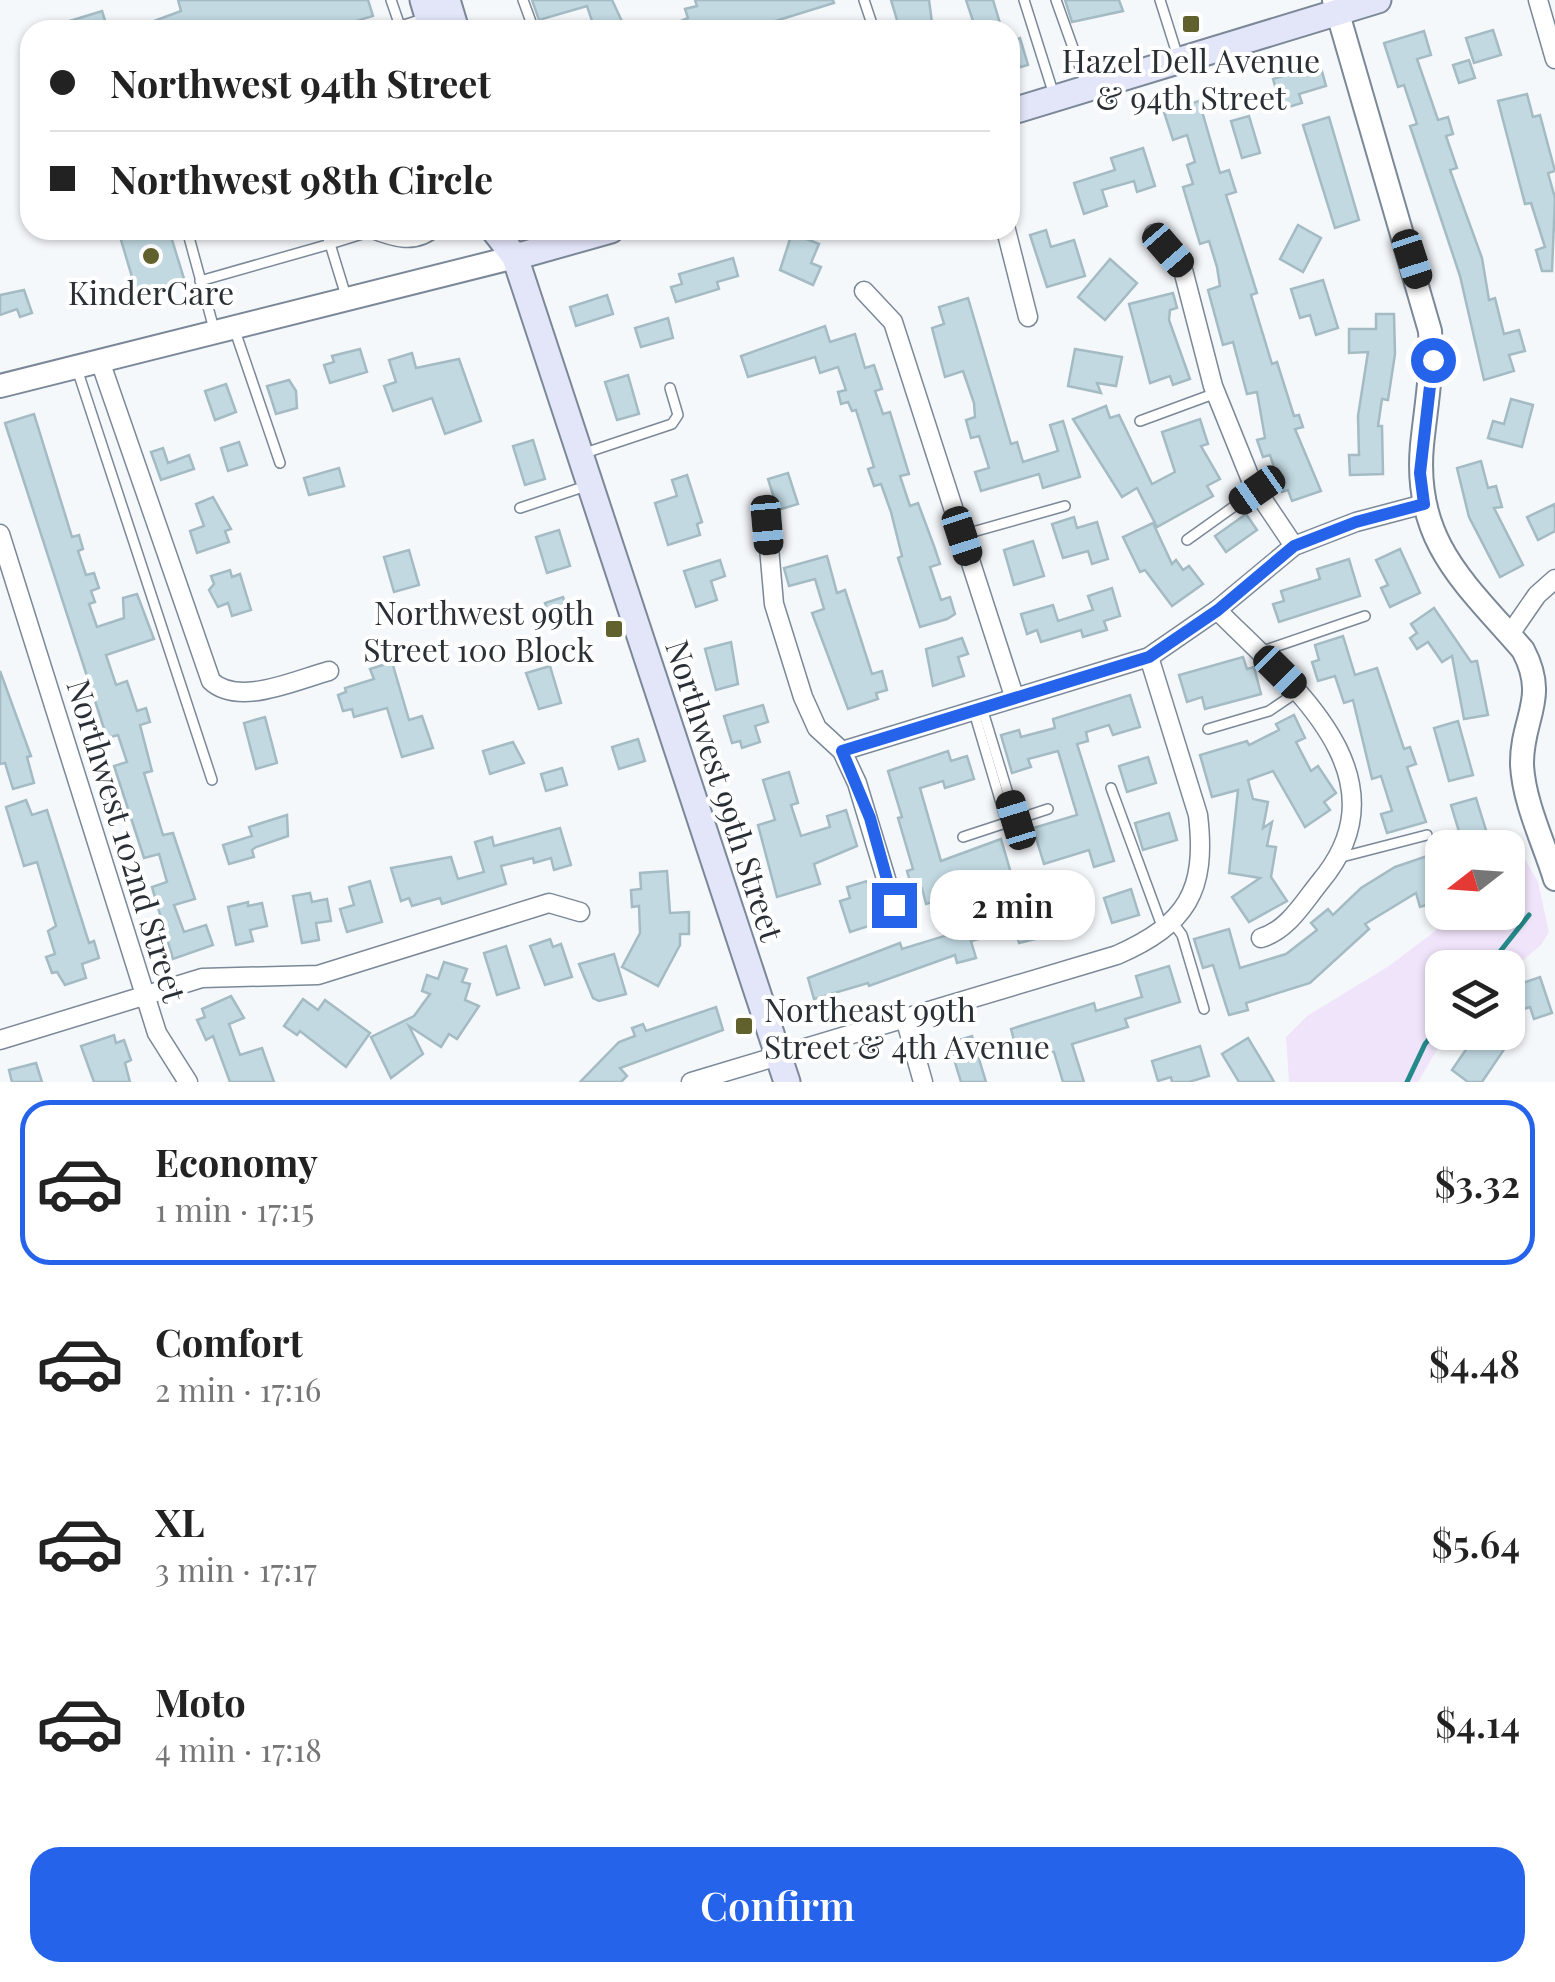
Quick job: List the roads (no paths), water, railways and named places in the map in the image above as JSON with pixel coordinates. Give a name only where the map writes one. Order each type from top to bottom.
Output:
[{"type":"main road","points":[[1020,109],[1336,6],[1378,0]]},
{"type":"main road","points":[[502,240],[515,257]]},
{"type":"main road","points":[[515,257],[517,240]]},
{"type":"main road","points":[[515,257],[575,240]]},
{"type":"main road","name":"Northwest 99th Street","points":[[515,257],[783,1070]]},
{"type":"street","points":[[1538,0],[1555,59]]},
{"type":"street","points":[[1336,6],[1430,330],[1433,360],[1420,473],[1424,504],[1454,574],[1510,634],[1531,664],[1536,684],[1522,763],[1555,879]]},
{"type":"street","points":[[1154,234],[1182,266],[1216,393],[1257,490],[1294,546]]},
{"type":"street","points":[[1009,240],[1028,317]]},
{"type":"street","points":[[0,386],[515,257]]},
{"type":"street","points":[[864,291],[893,322],[1014,696]]},
{"type":"street","points":[[100,362],[210,681],[220,689],[238,694],[328,672]]},
{"type":"street","points":[[842,751],[1149,657],[1218,610],[1294,546],[1356,522],[1424,504]]},
{"type":"street","points":[[767,525],[774,604],[803,697],[817,728],[842,751],[870,818],[894,905]]},
{"type":"street","name":"Northwest 102nd Street","points":[[0,534],[157,1034],[188,1082]]},
{"type":"street","points":[[1510,634],[1537,595],[1555,579]]},
{"type":"street","points":[[1218,610],[1299,690],[1328,728],[1354,798],[1352,821],[1335,858],[1284,926],[1261,938]]},
{"type":"street","points":[[692,1082],[783,1070],[905,1018],[1117,955],[1154,939],[1194,894],[1201,870],[1201,841],[1198,814],[1149,657]]},
{"type":"street","points":[[0,1040],[202,978],[318,975],[550,903],[580,912]]},
{"type":"street","points":[[905,1018],[923,1082]]},
{"type":"lane","points":[[1024,0],[1054,98]]},
{"type":"lane","points":[[1056,0],[1088,87]]},
{"type":"lane","points":[[1160,0],[1179,60]]},
{"type":"lane","points":[[190,240],[200,281],[280,462]]},
{"type":"lane","points":[[329,240],[346,297]]},
{"type":"lane","points":[[200,281],[343,240]]},
{"type":"lane","points":[[391,240],[400,244],[421,240]]},
{"type":"lane","points":[[400,244],[403,240]]},
{"type":"lane","points":[[76,368],[212,780]]},
{"type":"lane","points":[[578,456],[672,424],[678,415],[670,388]]},
{"type":"lane","points":[[1140,422],[1216,393]]},
{"type":"lane","points":[[520,508],[588,485]]},
{"type":"lane","points":[[1187,540],[1257,490]]},
{"type":"lane","points":[[962,536],[1065,506]]},
{"type":"lane","points":[[1260,652],[1365,616]]},
{"type":"lane","points":[[1208,728],[1268,711],[1299,690]]},
{"type":"lane","points":[[977,708],[1011,821]]},
{"type":"lane","points":[[1112,788],[1167,925],[1182,935],[1204,1009]]},
{"type":"lane","points":[[964,837],[1048,809]]},
{"type":"lane","points":[[1335,858],[1425,836]]},
{"type":"waterway","points":[[1501,950],[1529,915]]},
{"type":"waterway","points":[[1407,1082],[1425,1044]]},
{"type":"place","name":"Hazel Dell Avenue & 94th Street","points":[[1191,24]]},
{"type":"place","name":"KinderCare","points":[[151,256]]},
{"type":"place","name":"Northwest 99th Street 100 Block","points":[[614,629]]},
{"type":"place","name":"Northeast 99th Street & 4th Avenue","points":[[744,1026]]}]
